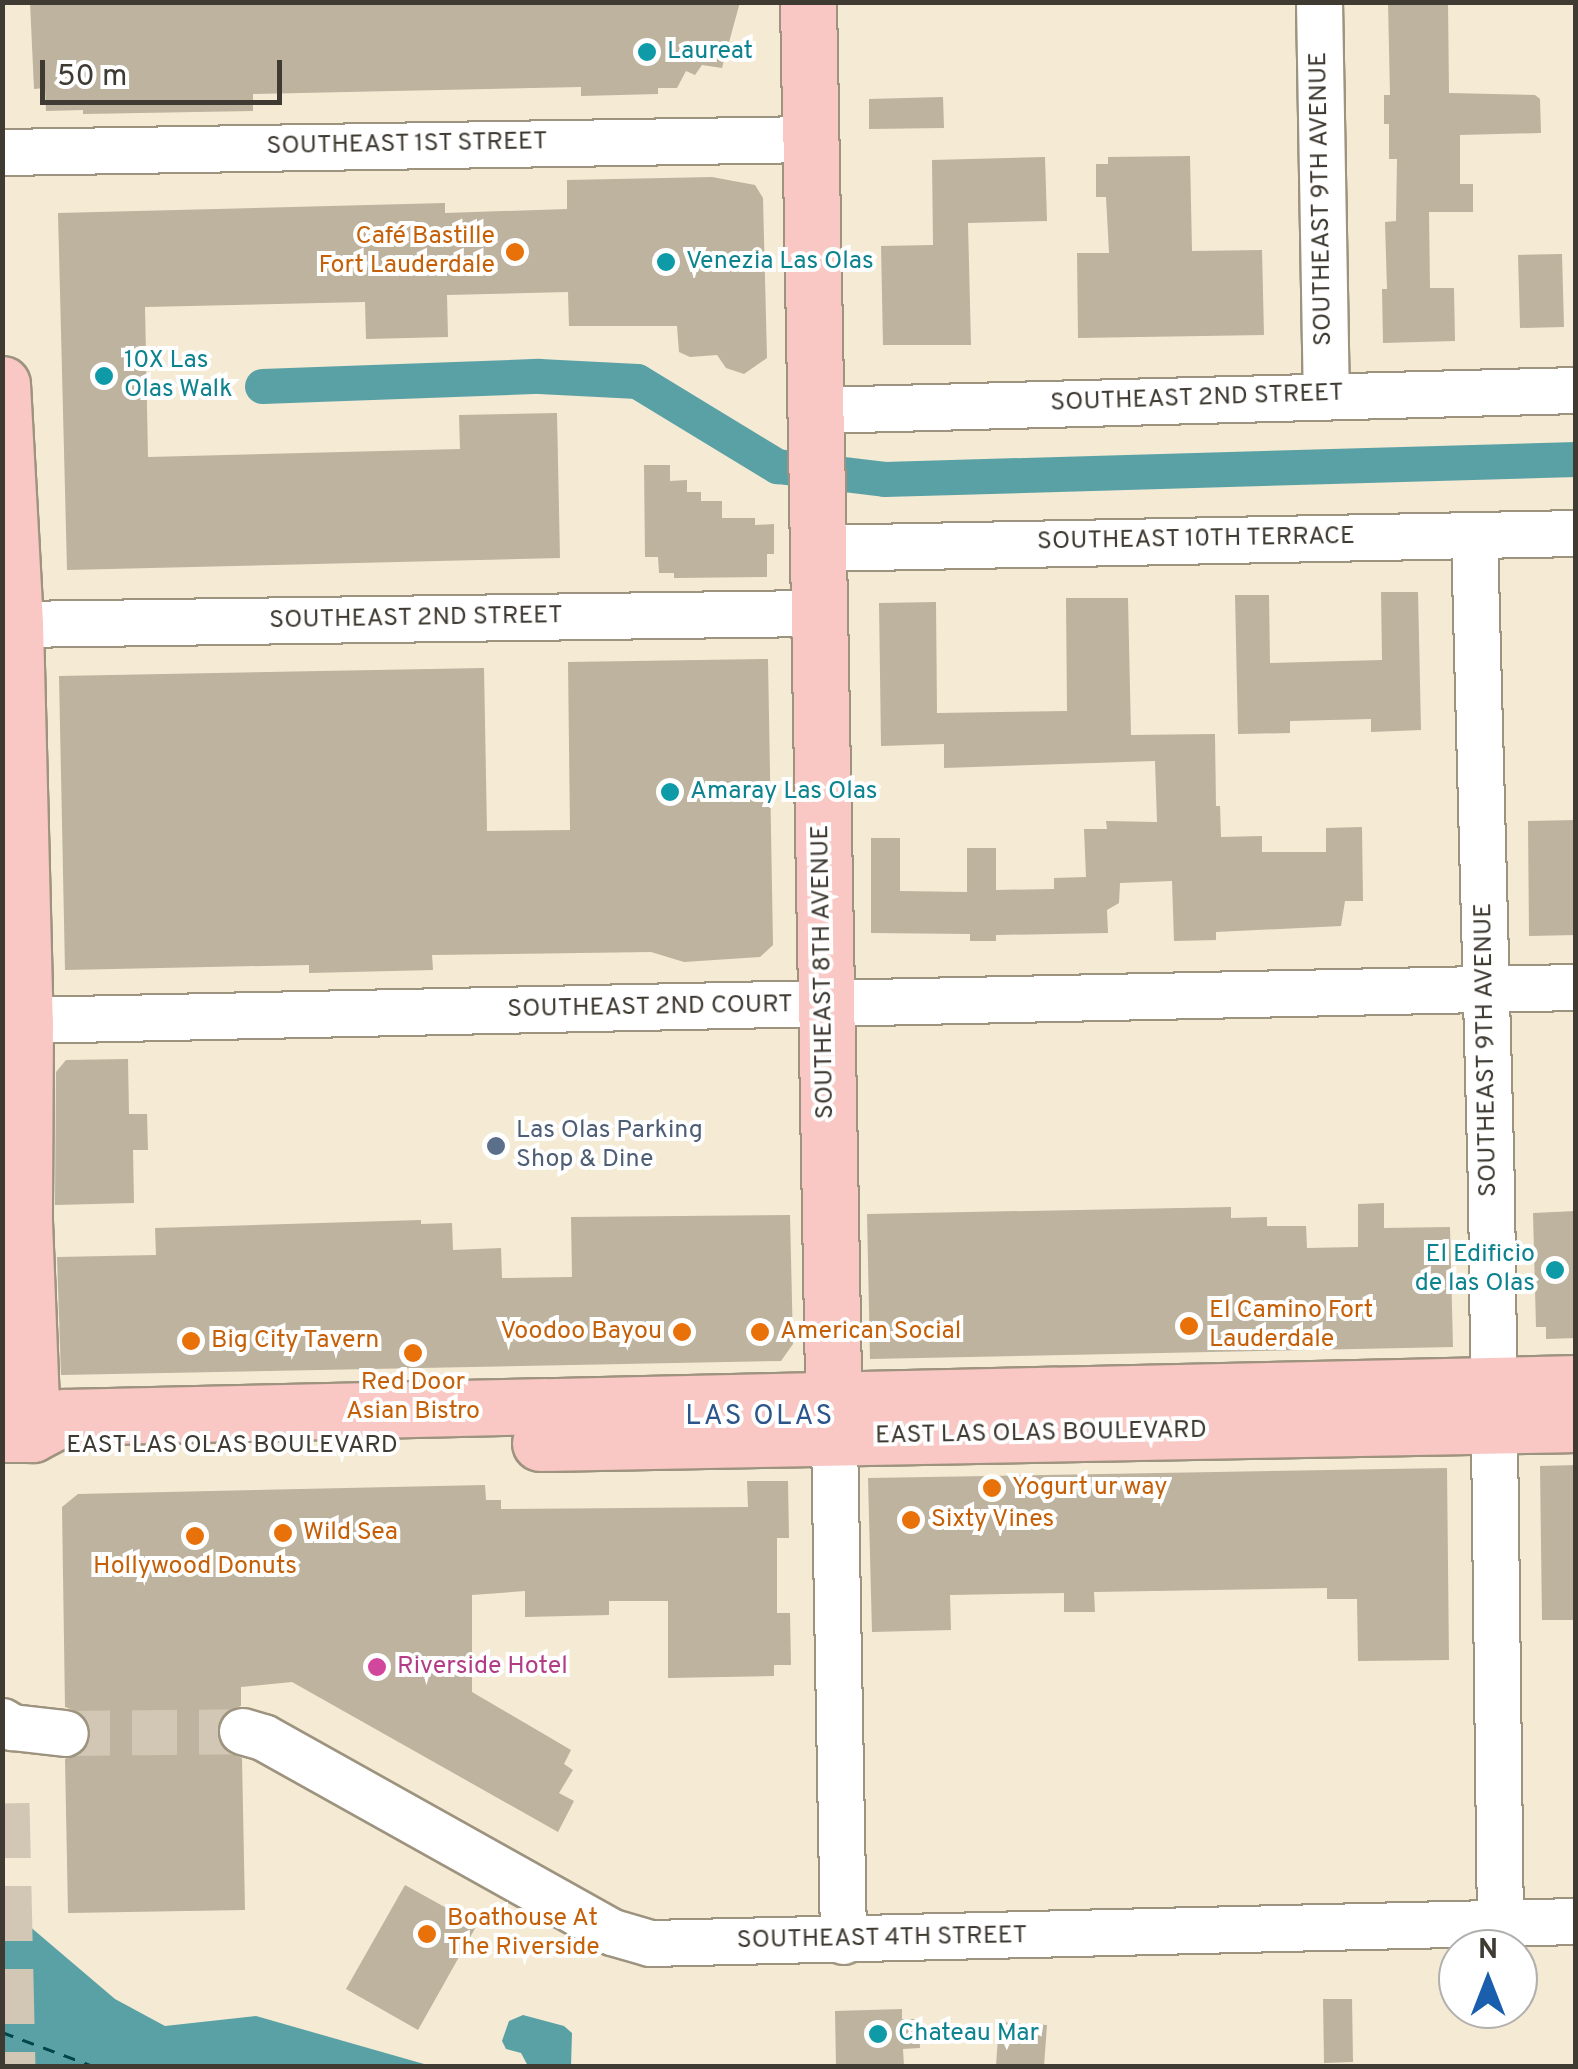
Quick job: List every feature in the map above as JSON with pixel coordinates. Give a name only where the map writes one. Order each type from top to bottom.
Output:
[{"type":"main road","name":"SOUTHEAST 8TH AVENUE","points":[[808,2],[834,1418]]},
{"type":"main road","points":[[2,384],[15,624],[25,1020],[17,1434]]},
{"type":"main road","name":"EAST LAS OLAS BOULEVARD","points":[[17,1434],[62,1452],[834,1418],[1492,1405],[1576,1383]]},
{"type":"main road","name":"EAST LAS OLAS BOULEVARD","points":[[1492,1405],[1576,1424]]},
{"type":"street","name":"SOUTHEAST 9TH AVENUE","points":[[1319,2],[1326,394]]},
{"type":"street","name":"SOUTHEAST 1ST STREET","points":[[2,152],[811,139]]},
{"type":"street","name":"SOUTHEAST 2ND STREET","points":[[818,422],[1326,394],[1576,390]]},
{"type":"street","name":"SOUTHEAST 10TH TERRACE","points":[[818,529],[1576,534]]},
{"type":"street","name":"SOUTHEAST 9TH AVENUE","points":[[1474,536],[1500,1924]]},
{"type":"street","name":"SOUTHEAST 2ND STREET","points":[[15,624],[818,613]]},
{"type":"street","name":"SOUTHEAST 2ND COURT","points":[[25,1020],[1576,986]]},
{"type":"street","name":"SOUTHEAST 8TH AVENUE","points":[[834,1418],[843,1941]]},
{"type":"street","points":[[7,1724],[65,1733]]},
{"type":"street","name":"SOUTHEAST 4TH STREET","points":[[242,1731],[264,1738],[628,1940],[843,1941],[1576,1921]]},
{"type":"water","points":[[3,1917],[21,1919],[115,1999],[165,2026],[256,2016],[431,2066],[3,2066]]},
{"type":"water","points":[[523,2015],[564,2026],[572,2033],[571,2066],[528,2066],[521,2053],[506,2049],[502,2041],[509,2021]]},
{"type":"building","points":[[30,2],[740,2],[722,68],[702,65],[695,75],[686,71],[677,88],[658,88],[658,94],[581,96],[581,87],[253,94],[253,111],[83,114],[83,110],[46,111],[45,88],[34,89]]},
{"type":"building","points":[[1388,2],[1448,2],[1449,93],[1535,95],[1540,99],[1541,133],[1460,135],[1460,184],[1473,184],[1473,212],[1429,212],[1430,288],[1454,288],[1455,341],[1383,343],[1382,289],[1387,289],[1385,222],[1396,221],[1397,159],[1389,159],[1389,124],[1384,124],[1384,95],[1390,95]]},
{"type":"building","points":[[943,97],[944,128],[869,129],[869,99]]},
{"type":"building","points":[[1190,156],[1192,251],[1262,250],[1264,335],[1078,338],[1077,253],[1109,253],[1106,197],[1096,197],[1096,164],[1108,164],[1108,157]]},
{"type":"building","points":[[1045,157],[1047,221],[968,223],[971,345],[883,345],[881,246],[933,245],[932,160]]},
{"type":"building","name":"10X Las Olas Walk","points":[[712,177],[755,185],[763,198],[767,358],[744,374],[726,368],[717,355],[690,357],[679,352],[677,326],[569,326],[568,292],[447,295],[448,337],[366,339],[365,302],[145,307],[148,457],[460,449],[459,415],[557,413],[560,558],[67,570],[58,213],[445,203],[445,213],[567,209],[567,180]]},
{"type":"building","points":[[1562,254],[1564,327],[1520,328],[1518,255]]},
{"type":"building","points":[[644,465],[670,465],[670,481],[687,480],[687,492],[701,492],[701,501],[722,501],[722,518],[755,518],[755,525],[774,524],[774,554],[767,554],[767,577],[674,578],[674,573],[659,573],[658,557],[645,557]]},
{"type":"building","points":[[1381,592],[1418,592],[1421,730],[1371,732],[1371,719],[1290,721],[1290,733],[1238,734],[1235,595],[1269,595],[1270,663],[1382,660]]},
{"type":"building","points":[[1066,598],[1128,598],[1131,735],[1215,734],[1216,806],[1220,806],[1221,837],[1262,836],[1262,852],[1326,852],[1326,828],[1362,827],[1363,901],[1345,901],[1341,926],[1216,932],[1216,940],[1174,941],[1172,881],[1120,883],[1119,903],[1107,910],[1108,933],[996,935],[996,941],[970,941],[970,934],[871,933],[871,838],[900,838],[900,891],[967,892],[967,848],[996,848],[996,890],[1054,889],[1054,878],[1086,877],[1084,829],[1107,829],[1106,821],[1157,822],[1155,761],[944,768],[944,744],[881,746],[879,603],[936,602],[937,713],[1067,711]]},
{"type":"building","points":[[768,659],[773,945],[760,957],[684,962],[651,952],[432,955],[433,970],[309,973],[309,965],[65,970],[59,676],[484,668],[487,831],[570,830],[568,662]]},
{"type":"building","points":[[1576,820],[1576,935],[1529,936],[1528,821]]},
{"type":"building","points":[[128,1059],[129,1114],[147,1114],[148,1150],[133,1150],[134,1203],[55,1205],[56,1072],[66,1060]]},
{"type":"building","points":[[1384,1203],[1384,1228],[1450,1227],[1453,1347],[870,1359],[867,1214],[1231,1207],[1231,1218],[1267,1217],[1267,1226],[1306,1226],[1307,1248],[1358,1247],[1358,1204]]},
{"type":"building","name":"El Edificio de las Olas","points":[[1576,1211],[1576,1338],[1546,1339],[1546,1327],[1536,1327],[1533,1213]]},
{"type":"building","points":[[790,1215],[793,1344],[781,1361],[61,1375],[57,1257],[156,1255],[155,1228],[421,1220],[421,1224],[452,1223],[453,1250],[501,1248],[502,1278],[572,1277],[571,1217]]},
{"type":"building","points":[[1576,1465],[1576,1620],[1542,1620],[1540,1466]]},
{"type":"building","points":[[1447,1468],[1449,1660],[1358,1661],[1357,1599],[1327,1599],[1327,1588],[1094,1592],[1095,1612],[1064,1612],[1064,1593],[950,1595],[951,1630],[872,1632],[868,1478]]},
{"type":"building","points":[[747,1481],[788,1481],[789,1538],[777,1538],[777,1613],[790,1613],[791,1665],[774,1665],[774,1676],[668,1678],[668,1601],[609,1601],[609,1615],[525,1617],[525,1591],[472,1595],[472,1692],[571,1750],[564,1764],[573,1770],[559,1793],[574,1801],[558,1832],[292,1682],[241,1687],[241,1706],[223,1713],[216,1736],[224,1750],[242,1758],[245,1910],[68,1913],[65,1759],[85,1749],[91,1735],[81,1713],[65,1707],[62,1507],[78,1494],[485,1485],[486,1500],[501,1500],[501,1509],[748,1507]]},
{"type":"building","points":[[405,1885],[477,1925],[418,2030],[346,1989]]},
{"type":"building","points":[[1323,1999],[1352,1999],[1353,2062],[1324,2063]]},
{"type":"building","name":"Chateau Mar","points":[[902,2009],[902,2019],[919,2019],[920,2048],[903,2049],[904,2066],[836,2066],[835,2011]]},
{"type":"building","points":[[999,2022],[1047,2025],[1044,2066],[996,2066]]},
{"type":"waterway","points":[[262,386],[539,376],[637,381],[777,466],[884,479],[1576,459]]},
{"type":"ferry route","points":[[2,2032],[93,2066]]},
{"type":"tunnel","points":[[65,1733],[242,1731]]},
{"type":"tunnel","points":[[2,1803],[8,2066]]},
{"type":"place","name":"Laureat","points":[[647,52]]},
{"type":"place","name":"Café Bastille Fort Lauderdale","points":[[515,252]]},
{"type":"place","name":"Venezia Las Olas","points":[[666,262]]},
{"type":"place","name":"10X Las Olas Walk","points":[[104,376]]},
{"type":"place","name":"Amaray Las Olas","points":[[670,792]]},
{"type":"place","name":"Las Olas Parking Shop & Dine","points":[[496,1146]]},
{"type":"place","name":"El Edificio de las Olas","points":[[1555,1270]]},
{"type":"place","name":"El Camino Fort Lauderdale","points":[[1189,1326]]},
{"type":"place","name":"Voodoo Bayou","points":[[682,1332]]},
{"type":"place","name":"American Social","points":[[760,1332]]},
{"type":"place","name":"Big City Tavern","points":[[191,1341]]},
{"type":"place","name":"Red Door Asian Bistro","points":[[413,1353]]},
{"type":"place","name":"Yogurt ur way","points":[[992,1488]]},
{"type":"place","name":"Sixty Vines","points":[[911,1520]]},
{"type":"place","name":"Wild Sea","points":[[283,1533]]},
{"type":"place","name":"Hollywood Donuts","points":[[195,1536]]},
{"type":"place","name":"Riverside Hotel","points":[[377,1667]]},
{"type":"place","name":"Boathouse At The Riverside","points":[[427,1934]]},
{"type":"place","name":"Chateau Mar","points":[[878,2034]]},
{"type":"district","name":"LAS OLAS","points":[[760,1417]]}]
